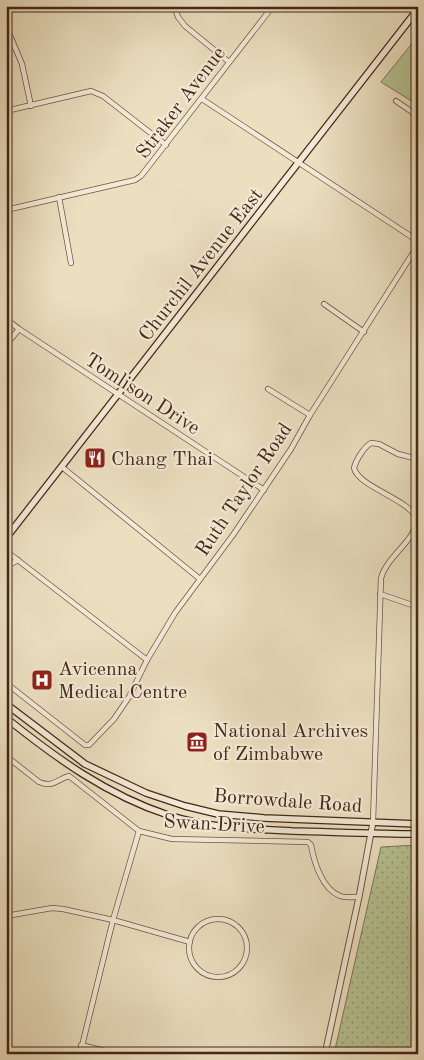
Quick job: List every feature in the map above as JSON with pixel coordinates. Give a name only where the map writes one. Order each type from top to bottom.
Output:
[{"type":"main road","name":"Churchil Avenue East","points":[[6,538],[418,10]]},
{"type":"main road","name":"Borrowdale Road","points":[[6,704],[90,767],[146,792],[186,806],[218,814],[256,818],[418,824]]},
{"type":"main road","name":"Borrowdale Road","points":[[6,718],[88,778],[128,799],[168,815],[196,822],[231,827],[372,834],[418,834]]},
{"type":"street","points":[[174,6],[185,26],[229,62]]},
{"type":"street","name":"Straker Avenue","points":[[6,210],[138,178],[144,174],[273,6]]},
{"type":"street","points":[[6,26],[22,64],[31,106]]},
{"type":"street","points":[[6,111],[86,92],[98,93],[166,145]]},
{"type":"street","points":[[202,99],[418,241]]},
{"type":"street","points":[[396,101],[418,116]]},
{"type":"street","points":[[59,198],[71,263]]},
{"type":"street","name":"Ruth Taylor Road","points":[[6,684],[82,743],[90,745],[114,719],[129,698],[147,660],[183,600],[264,490],[418,245]]},
{"type":"street","points":[[324,304],[364,332]]},
{"type":"street","name":"Tomlison Drive","points":[[6,319],[264,490]]},
{"type":"street","points":[[6,345],[19,329]]},
{"type":"street","points":[[268,389],[310,415]]},
{"type":"street","points":[[325,1054],[372,834],[380,594],[383,572],[404,546],[418,521],[414,514],[405,507],[359,478],[354,468],[355,463],[366,446],[371,443],[379,444],[398,454],[418,459]]},
{"type":"street","points":[[62,467],[200,579]]},
{"type":"street","points":[[6,551],[147,660]]},
{"type":"street","points":[[6,567],[18,560]]},
{"type":"street","points":[[380,594],[418,607]]},
{"type":"street","name":"Swan Drive","points":[[6,756],[34,778],[45,784],[57,782],[69,776],[139,831],[172,838],[308,842],[311,845],[319,872],[332,890],[342,897],[359,897]]},
{"type":"street","points":[[80,1054],[113,920],[139,831]]},
{"type":"street","points":[[6,916],[58,908],[113,920],[190,942]]},
{"type":"street","points":[[224,919],[240,928],[245,936],[247,954],[244,963],[238,970],[230,975],[212,977],[196,968],[189,951],[190,942],[193,933],[206,921],[224,919]]},
{"type":"street","points":[[81,1045],[117,1054]]},
{"type":"street","points":[[406,1054],[418,1048]]},
{"type":"green space","points":[[418,36],[418,105],[381,82]]},
{"type":"green space","points":[[418,845],[418,1054],[334,1054],[381,847]]},
{"type":"place","name":"Chang Thai","points":[[95,458]]},
{"type":"place","name":"Avicenna Medical Centre","points":[[42,680]]},
{"type":"place","name":"National Archives of Zimbabwe","points":[[197,742]]}]
